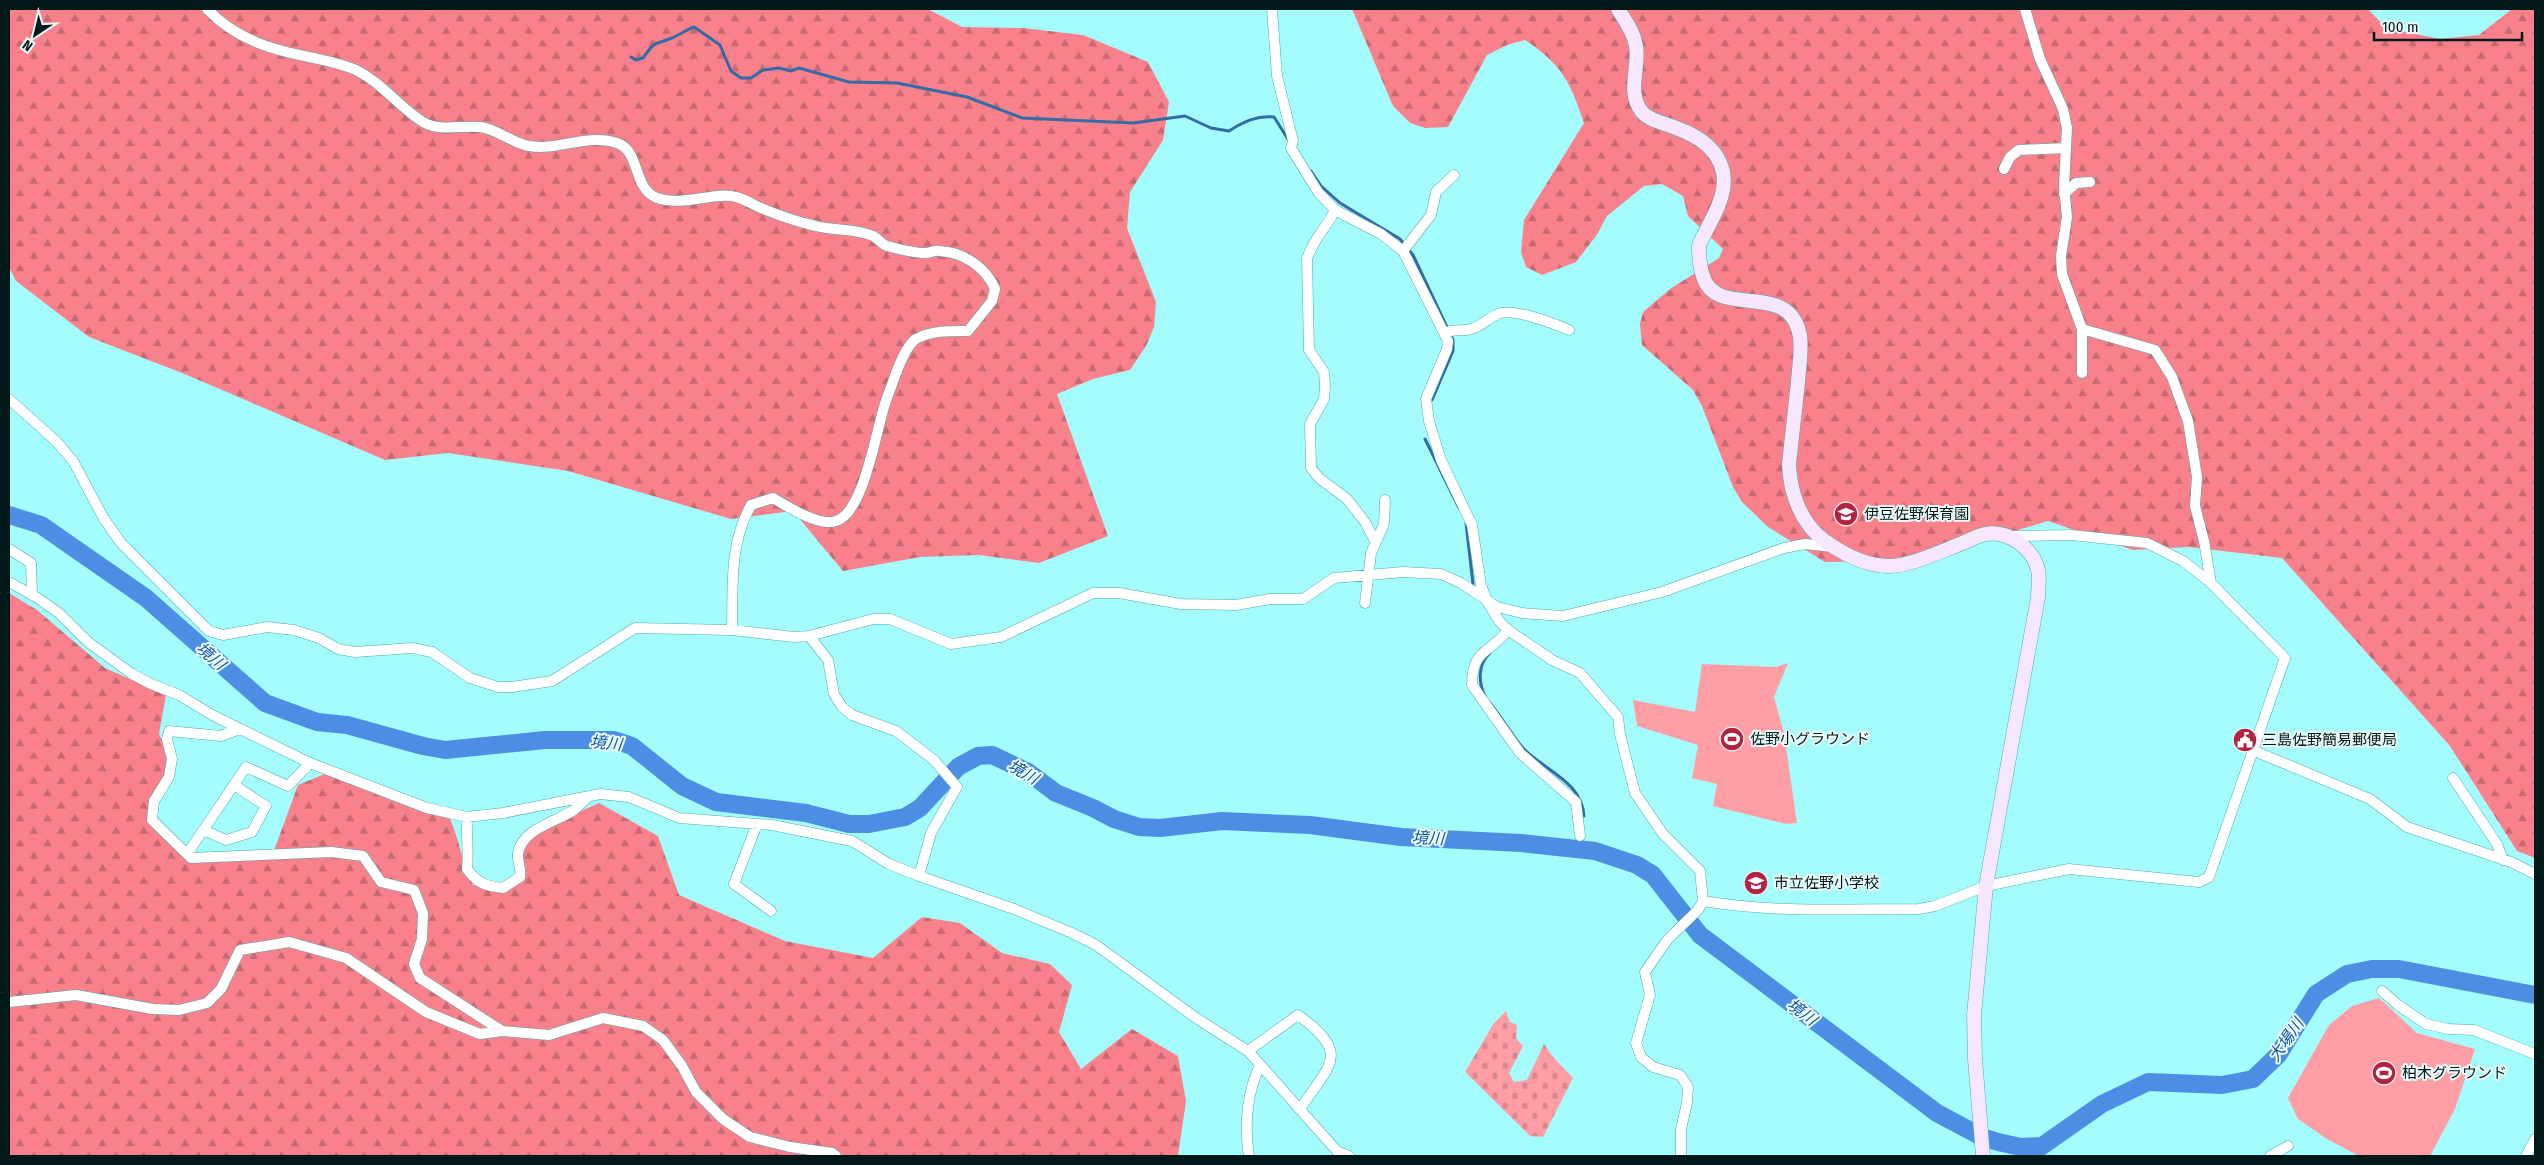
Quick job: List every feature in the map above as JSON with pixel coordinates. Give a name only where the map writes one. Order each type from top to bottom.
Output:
[{"type":"street","points":[[207,9],[246,40],[272,50],[357,70],[380,86],[405,110],[425,124],[439,128],[479,127],[493,130],[509,140],[529,146],[554,147],[602,140],[619,143],[629,151],[636,172],[647,192],[657,198],[692,201],[735,196],[762,208],[816,227],[838,228],[873,236],[884,245],[926,253],[939,250],[966,259],[982,267],[995,289],[992,301],[968,331],[941,331],[914,340],[900,363],[885,404],[863,486],[857,499],[842,518],[834,522],[806,516],[773,498],[751,505],[741,523],[734,551],[732,630]]},
{"type":"street","points":[[1272,9],[1277,76],[1292,145],[1318,192],[1335,210],[1405,248],[1448,332],[1448,349],[1426,399],[1428,421],[1440,460],[1472,525],[1481,585],[1488,603],[1500,622],[1508,630],[1552,660],[1580,673],[1618,717],[1620,734],[1635,793],[1663,834],[1700,871],[1700,905],[1668,939],[1646,972],[1650,995],[1636,1044],[1641,1057],[1653,1067],[1680,1075],[1688,1087],[1687,1103],[1681,1129],[1681,1156]]},
{"type":"street","points":[[1618,9],[1633,34],[1636,48],[1634,86],[1636,101],[1642,112],[1652,119],[1695,136],[1713,150],[1720,164],[1724,188],[1719,204],[1699,245],[1703,278],[1711,289],[1730,300],[1768,302],[1783,309],[1794,320],[1800,336],[1800,355],[1790,481],[1794,498],[1804,517],[1820,538],[1864,562],[1900,565],[1987,533],[2012,536],[2071,535],[2147,543],[2183,561],[2211,583],[2285,658],[2209,877],[2199,882],[2069,869],[1986,886],[1935,906],[1919,909],[1788,910],[1700,905]]},
{"type":"street","points":[[2025,9],[2040,59],[2063,109],[2067,128],[2064,194],[2066,217],[2061,256],[2062,274],[2082,329],[2082,373]]},
{"type":"street","points":[[2004,168],[2010,157],[2019,150],[2066,148]]},
{"type":"street","points":[[1405,248],[1431,215],[1436,192],[1454,175]]},
{"type":"street","points":[[2064,194],[2076,183],[2090,182]]},
{"type":"street","points":[[1335,210],[1324,231],[1310,250],[1307,259],[1309,350],[1324,372],[1326,386],[1324,400],[1310,424],[1311,468],[1319,478],[1347,499],[1365,522],[1375,542]]},
{"type":"street","points":[[1448,332],[1469,330],[1482,325],[1499,313],[1507,312],[1548,321],[1569,330]]},
{"type":"street","points":[[2082,329],[2155,350],[2172,377],[2188,421],[2194,448],[2197,477],[2195,506],[2204,541],[2211,583]]},
{"type":"street","points":[[9,399],[56,441],[73,461],[104,519],[121,543],[209,631],[223,635],[267,627],[294,630],[319,638],[338,649],[355,652],[412,648],[432,652],[470,678],[498,687],[532,686],[552,681],[636,628],[732,630],[794,637],[810,636],[873,619],[890,619],[951,644],[1001,637],[1093,593],[1119,593],[1181,604],[1236,605],[1270,599],[1303,599],[1334,578],[1403,572],[1441,574],[1461,583],[1488,603],[1522,613],[1563,616],[1662,592],[1784,548],[1805,544],[1834,547]]},
{"type":"street","points":[[1365,603],[1370,576],[1371,552],[1384,524],[1385,500]]},
{"type":"street","points":[[1983,1156],[1978,1118],[1974,1015],[1986,886],[2038,597],[2038,570],[2023,546],[2012,536]]},
{"type":"street","points":[[9,549],[31,563],[32,595]]},
{"type":"street","points":[[9,582],[59,614],[88,642],[132,674],[151,684],[179,694],[240,729],[310,763],[427,808],[467,817],[503,814],[600,794],[629,797],[679,818],[772,825],[852,841],[889,864],[1014,909],[1096,945],[1196,1018],[1248,1051],[1337,1150],[1349,1156]]},
{"type":"street","points":[[1508,630],[1475,660],[1472,671],[1472,685],[1520,753],[1576,802],[1580,836]]},
{"type":"street","points":[[810,636],[828,660],[834,694],[842,707],[852,716],[896,730],[934,760],[954,781],[957,787],[931,833],[919,876]]},
{"type":"street","points":[[240,729],[221,736],[169,731],[167,739],[172,759],[169,777],[154,801],[152,820],[191,858],[331,852],[363,856],[381,882],[414,890],[423,913],[422,939],[414,964],[420,978],[502,1031]]},
{"type":"street","points":[[2252,750],[2370,799],[2407,827],[2503,860],[2535,874]]},
{"type":"street","points":[[187,854],[246,767],[288,786],[310,763]]},
{"type":"street","points":[[2453,778],[2497,844],[2503,860]]},
{"type":"street","points":[[203,830],[226,840],[252,832],[266,806],[234,785]]},
{"type":"street","points":[[467,817],[466,839],[470,846],[467,870],[475,880],[488,886],[503,888],[520,877],[522,871],[518,855],[522,842],[535,831],[574,810],[589,796]]},
{"type":"street","points":[[757,824],[734,884],[770,911]]},
{"type":"street","points":[[9,1002],[76,995],[153,1009],[179,1010],[207,1004],[221,990],[240,950],[289,942],[346,958],[426,1012],[480,1034],[502,1031],[549,1035],[603,1018],[643,1026],[663,1040],[682,1066],[696,1092],[723,1120],[750,1137],[790,1147],[832,1153],[836,1156]]},
{"type":"street","points":[[2382,991],[2398,1006],[2426,1024],[2448,1029],[2474,1030],[2535,1054]]},
{"type":"street","points":[[1248,1051],[1298,1015],[1329,1042],[1332,1055],[1329,1067],[1300,1109]]},
{"type":"street","points":[[1249,1156],[1248,1108],[1252,1082],[1260,1065]]},
{"type":"street","points":[[2526,1156],[2535,1139]]},
{"type":"street","points":[[2270,1156],[2288,1146]]},
{"type":"green space","points":[[9,9],[928,9],[962,27],[1023,28],[1083,35],[1148,62],[1169,102],[1163,140],[1130,192],[1127,228],[1156,302],[1154,327],[1146,346],[1130,370],[1093,379],[1057,394],[1108,536],[1039,563],[979,555],[920,557],[843,571],[793,511],[731,519],[568,471],[448,453],[385,460],[187,375],[89,337],[16,281],[9,267]]},
{"type":"green space","points":[[1352,9],[2368,9],[2386,28],[2440,39],[2479,35],[2512,9],[2535,9],[2535,858],[2517,851],[2450,746],[2282,558],[2189,547],[2133,550],[2048,521],[1916,560],[1825,562],[1768,527],[1742,502],[1733,487],[1702,406],[1693,390],[1642,345],[1640,324],[1643,312],[1670,289],[1719,258],[1723,249],[1688,216],[1683,196],[1662,184],[1644,186],[1607,216],[1596,236],[1576,262],[1542,275],[1526,267],[1521,252],[1524,220],[1584,123],[1574,96],[1563,75],[1548,58],[1525,40],[1507,45],[1487,55],[1448,127],[1425,128],[1410,123],[1393,106]]},
{"type":"green space","points":[[9,593],[37,610],[105,668],[166,695],[159,734],[174,767],[149,815],[190,862],[216,862],[272,856],[298,785],[327,773],[450,819],[473,885],[502,892],[524,879],[519,850],[531,834],[599,803],[658,836],[679,895],[785,941],[873,958],[922,917],[960,923],[1002,953],[1050,964],[1072,985],[1059,1032],[1081,1069],[1132,1029],[1178,1056],[1186,1101],[1178,1156],[9,1156]]},
{"type":"green space","name":"佐野小グラウンド","points":[[1788,663],[1774,697],[1784,733],[1797,823],[1786,824],[1713,806],[1717,784],[1692,778],[1698,745],[1637,726],[1633,700],[1695,712],[1702,664],[1776,667]]},
{"type":"green space","name":"柏木グラウンド","points":[[2379,998],[2417,1033],[2475,1049],[2455,1109],[2430,1156],[2359,1156],[2327,1139],[2298,1119],[2288,1098],[2329,1025],[2352,1006]]},
{"type":"green space","points":[[1506,1011],[1510,1022],[1517,1025],[1516,1038],[1523,1046],[1509,1073],[1514,1082],[1527,1080],[1544,1044],[1553,1057],[1573,1078],[1543,1137],[1530,1136],[1465,1072],[1494,1023]]},
{"type":"waterway","points":[[631,57],[636,60],[643,58],[655,44],[694,27],[720,45],[731,71],[741,78],[751,78],[763,70],[779,68],[791,71],[799,68],[849,82],[897,83],[967,97],[1022,118],[1133,123],[1185,116],[1211,128],[1229,131],[1250,120],[1274,117],[1291,144]]},
{"type":"waterway","points":[[1311,171],[1321,186],[1340,203],[1400,239],[1413,255],[1453,340],[1453,351],[1432,400]]},
{"type":"waterway","points":[[1425,439],[1459,508]]},
{"type":"waterway","name":"境川","points":[[9,515],[41,525],[146,598],[265,703],[317,722],[347,725],[423,746],[445,750],[545,740],[614,740],[632,746],[682,786],[716,802],[806,813],[849,824],[869,824],[905,817],[920,808],[958,767],[978,756],[992,755],[1028,772],[1056,793],[1114,819],[1139,827],[1160,828],[1222,821],[1310,825],[1401,837],[1521,843],[1595,851],[1637,865],[1653,875],[1700,935],[1937,1113],[1982,1137],[2021,1147],[2041,1146]]},
{"type":"waterway","points":[[1466,523],[1473,584]]},
{"type":"waterway","points":[[1485,696],[1481,685],[1480,673],[1483,662],[1490,653]]},
{"type":"waterway","points":[[1490,703],[1522,747],[1569,785],[1582,804],[1584,816]]},
{"type":"waterway","name":"大場川","points":[[2032,1153],[2102,1104],[2148,1082],[2222,1085],[2253,1079],[2278,1055],[2316,994],[2347,974],[2372,969],[2399,969],[2535,995]]},
{"type":"place","name":"伊豆佐野保育園","points":[[1846,514]]},
{"type":"place","name":"佐野小グラウンド","points":[[1732,739]]},
{"type":"place","name":"三島佐野簡易郵便局","points":[[2245,740]]},
{"type":"place","name":"市立佐野小学校","points":[[1756,883]]},
{"type":"place","name":"柏木グラウンド","points":[[2384,1073]]}]
